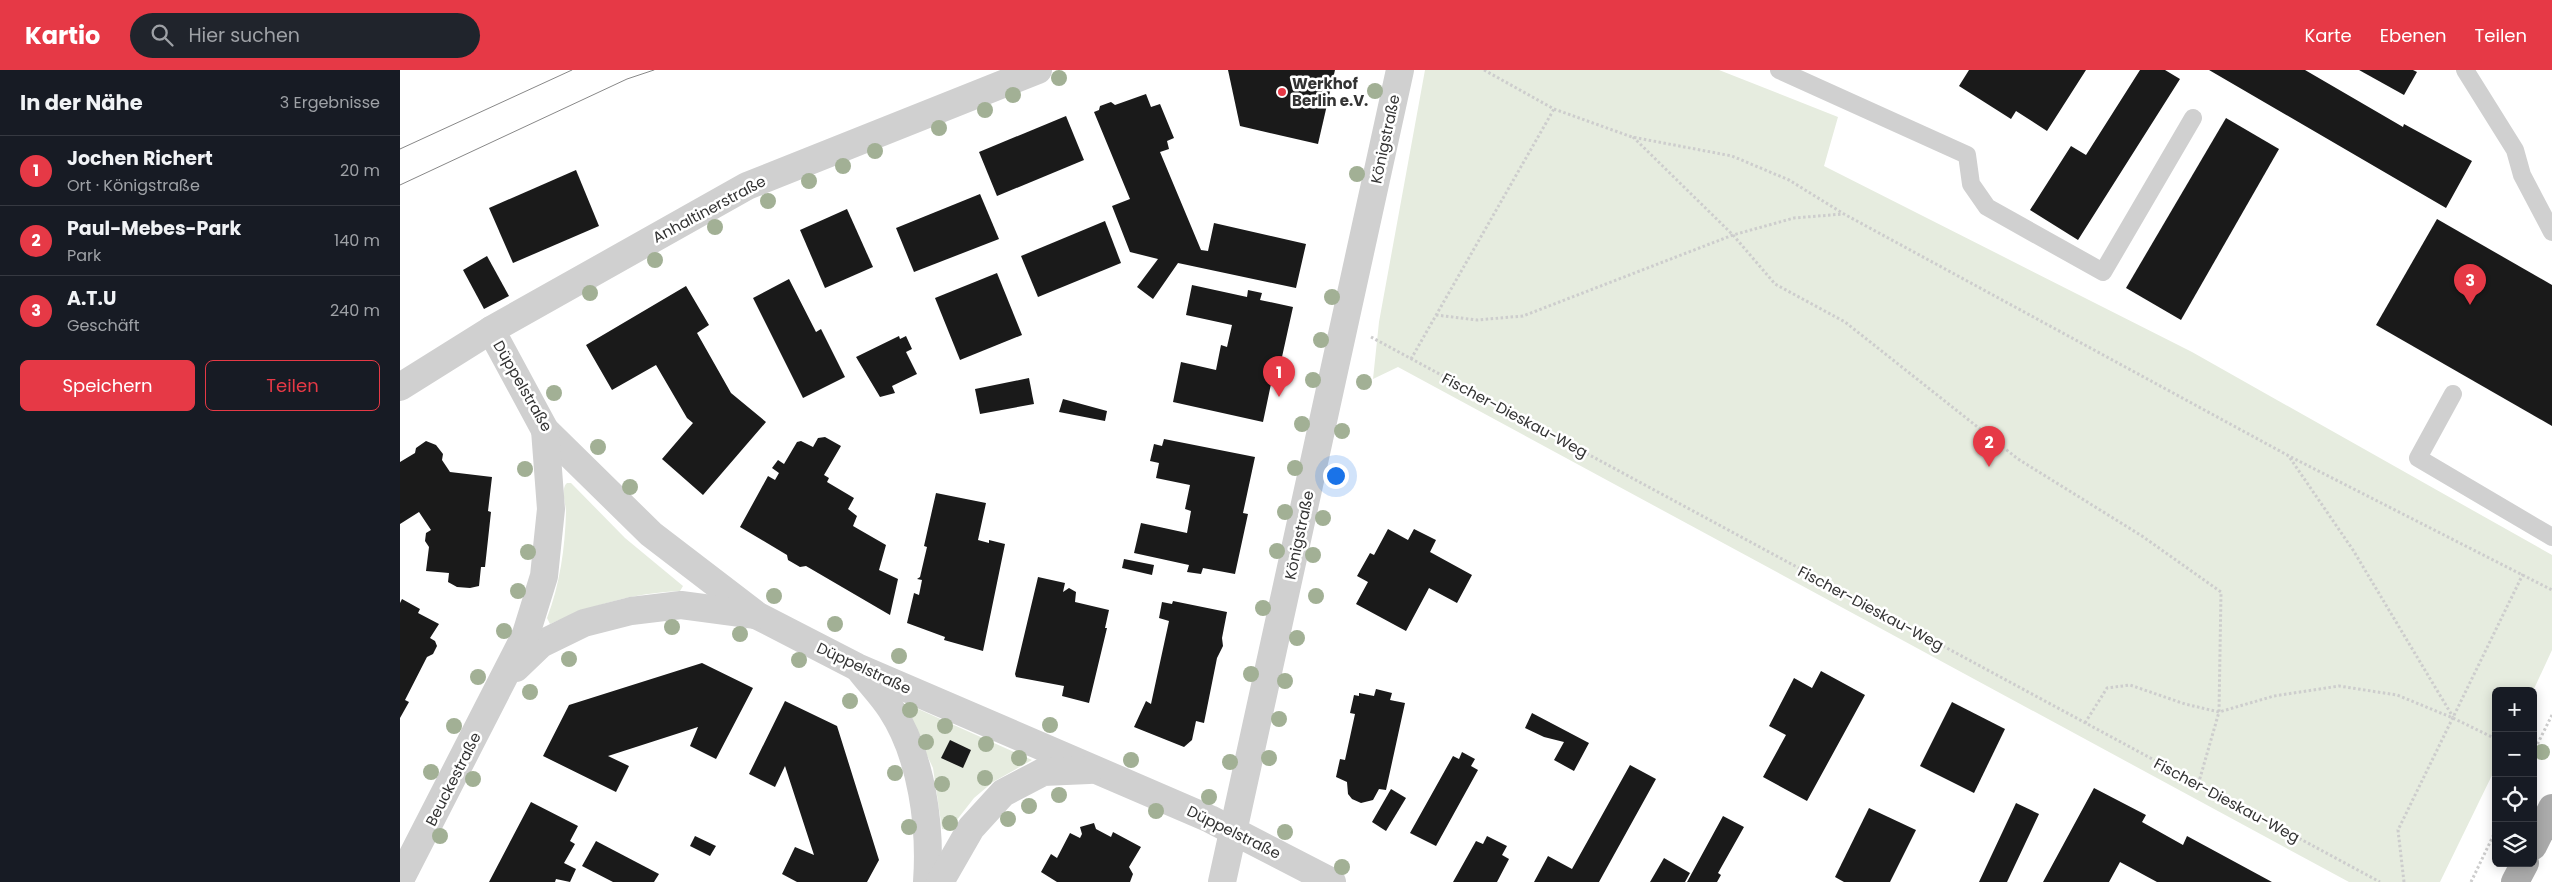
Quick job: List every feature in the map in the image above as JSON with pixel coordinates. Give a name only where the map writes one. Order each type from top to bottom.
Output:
[{"type":"main road","points":[[2537,838],[2552,808]]},
{"type":"main road","points":[[2515,882],[2523,867]]},
{"type":"street","name":"Anhaltinerstraße","points":[[400,387],[491,330],[748,186],[1038,70]]},
{"type":"street","name":"Königstraße","points":[[1222,882],[1400,70]]},
{"type":"street","name":"Düppelstraße","points":[[491,330],[545,430],[651,534],[758,616],[857,667],[1234,831],[1332,882]]},
{"type":"street","name":"Beuckestraße","points":[[400,880],[526,634],[544,576],[551,509],[545,430]]},
{"type":"street","name":"Beuckestraße","points":[[505,677],[541,644],[584,623],[622,614],[681,605],[758,616]]},
{"type":"street","points":[[857,667],[892,710],[914,759],[924,806],[929,859],[927,882]]},
{"type":"street","points":[[940,882],[971,828],[1003,793],[1043,772],[1096,770]]},
{"type":"lane","points":[[1780,70],[1967,155],[1971,184],[1987,207],[2103,272],[2193,118]]},
{"type":"lane","points":[[2465,70],[2515,150],[2522,175],[2552,232]]},
{"type":"lane","points":[[2453,394],[2418,458],[2552,537]]},
{"type":"path","points":[[1484,70],[1554,109],[1632,137],[1732,156],[1789,180],[1844,214],[2289,456],[2552,590]]},
{"type":"path","points":[[1411,358],[1554,109]]},
{"type":"path","points":[[1632,137],[1733,235],[1775,284],[1845,322],[2018,459],[2142,536],[2221,592],[2219,712],[2198,785]]},
{"type":"path","points":[[1436,315],[1477,320],[1523,316],[1733,235],[1794,218],[1844,214]]},
{"type":"path","name":"Fischer-Dieskau-Weg","points":[[1363,332],[2380,882]]},
{"type":"path","points":[[2289,456],[2353,550],[2453,718]]},
{"type":"path","points":[[2404,882],[2398,830],[2523,574]]},
{"type":"path","points":[[2085,723],[2107,688],[2130,685],[2185,704],[2219,712],[2274,696],[2339,686],[2397,695],[2453,718],[2492,737]]},
{"type":"path","points":[[2537,745],[2552,715]]},
{"type":"path","points":[[2471,882],[2492,838]]},
{"type":"shaded area","points":[[1425,70],[1719,70],[1838,117],[1824,166],[2192,352],[2552,555],[2552,650],[2535,687],[2492,687],[2492,775],[2440,882],[2349,882],[1398,367],[1373,379],[1379,322]]},
{"type":"shaded area","points":[[567,483],[571,483],[625,538],[683,586],[680,591],[646,594],[614,601],[550,624],[547,618],[555,592],[563,552],[566,512],[564,489]]},
{"type":"shaded area","points":[[903,704],[907,704],[1032,760],[993,782],[974,798],[949,830],[942,829],[933,768]]},
{"type":"building","points":[[1228,70],[1335,70],[1318,144],[1240,126]]},
{"type":"building","points":[[1969,70],[2086,70],[2047,131],[2016,111],[2011,119],[1959,86]]},
{"type":"building","points":[[2140,70],[2165,70],[2180,79],[2078,240],[2030,210],[2071,146],[2086,155]]},
{"type":"building","points":[[2209,70],[2305,70],[2403,127],[2404,124],[2472,161],[2446,208]]},
{"type":"building","points":[[2359,70],[2413,70],[2417,72],[2404,95]]},
{"type":"building","points":[[1146,94],[1151,107],[1160,104],[1174,138],[1167,141],[1169,149],[1160,152],[1201,250],[1208,251],[1214,223],[1306,244],[1296,288],[1178,263],[1153,299],[1137,287],[1158,259],[1130,252],[1112,206],[1130,199],[1094,112],[1099,110],[1100,106],[1111,102],[1115,105]]},
{"type":"building","points":[[1066,116],[1084,160],[997,196],[979,152]]},
{"type":"building","points":[[2226,118],[2279,149],[2181,320],[2126,288]]},
{"type":"building","points":[[576,170],[599,226],[513,263],[489,208]]},
{"type":"building","points":[[980,194],[999,239],[914,272],[896,228]]},
{"type":"building","points":[[847,209],[873,267],[825,288],[800,230]]},
{"type":"building","points":[[2437,219],[2552,285],[2552,426],[2376,325]]},
{"type":"building","points":[[1105,221],[1121,263],[1038,297],[1021,256]]},
{"type":"building","points":[[487,256],[509,296],[484,309],[463,270]]},
{"type":"building","points":[[997,273],[1022,335],[960,360],[935,298]]},
{"type":"building","points":[[789,279],[816,332],[821,329],[845,377],[803,398],[753,298]]},
{"type":"building","points":[[1192,285],[1247,297],[1248,290],[1262,293],[1260,300],[1293,307],[1280,366],[1275,365],[1263,422],[1173,402],[1181,362],[1216,370],[1221,345],[1227,347],[1232,325],[1186,315]]},
{"type":"building","points":[[686,286],[709,325],[697,333],[731,393],[766,422],[703,495],[662,459],[693,423],[687,418],[656,365],[612,390],[586,345]]},
{"type":"building","points":[[899,336],[900,339],[906,336],[912,349],[906,352],[917,374],[892,386],[895,393],[880,397],[856,357]]},
{"type":"building","points":[[1029,378],[1034,404],[980,414],[975,389]]},
{"type":"building","points":[[1063,399],[1107,411],[1105,421],[1059,412]]},
{"type":"building","points":[[825,437],[841,446],[824,475],[829,478],[827,482],[854,498],[848,509],[857,516],[853,526],[886,545],[879,570],[898,579],[890,615],[806,566],[800,567],[788,560],[787,555],[740,527],[768,476],[775,480],[779,473],[772,468],[778,460],[784,464],[797,442],[801,441],[813,447],[818,438]]},
{"type":"building","points":[[1164,439],[1255,457],[1243,513],[1248,514],[1235,574],[1203,568],[1201,574],[1187,572],[1189,565],[1134,553],[1141,523],[1187,533],[1191,511],[1185,509],[1190,485],[1156,478],[1159,463],[1150,461],[1154,444],[1162,446]]},
{"type":"building","points":[[426,441],[436,445],[443,454],[442,460],[450,472],[492,477],[488,511],[491,512],[485,567],[481,567],[479,586],[470,588],[457,587],[448,582],[449,573],[426,571],[429,547],[425,541],[426,533],[431,530],[419,512],[400,524],[400,462],[415,453],[416,448]]},
{"type":"building","points":[[936,493],[986,503],[978,540],[989,543],[989,540],[1005,544],[983,651],[944,640],[945,637],[907,623],[914,593],[919,595],[922,580],[917,579],[920,577],[927,547],[924,546]]},
{"type":"building","points":[[1388,529],[1408,540],[1414,529],[1436,540],[1430,552],[1472,575],[1457,603],[1429,588],[1406,631],[1356,604],[1368,582],[1357,576],[1370,553],[1374,555]]},
{"type":"building","points":[[1124,559],[1154,565],[1152,575],[1122,568]]},
{"type":"building","points":[[1038,577],[1065,583],[1063,592],[1069,588],[1076,592],[1075,602],[1109,610],[1105,628],[1107,628],[1089,703],[1062,696],[1064,686],[1016,677],[1015,674]]},
{"type":"building","points":[[402,599],[420,609],[418,613],[439,624],[430,638],[435,641],[437,646],[433,654],[427,657],[405,700],[409,702],[400,718],[400,603]]},
{"type":"building","points":[[1173,601],[1227,612],[1222,638],[1223,646],[1217,658],[1204,723],[1196,721],[1192,740],[1184,747],[1134,727],[1146,701],[1151,704],[1169,621],[1159,618],[1162,602],[1172,604]]},
{"type":"building","points":[[702,663],[753,688],[716,759],[690,746],[698,727],[608,756],[629,766],[616,792],[543,756],[569,705]]},
{"type":"building","points":[[1821,671],[1865,695],[1807,801],[1763,777],[1786,735],[1769,726],[1794,678],[1812,688]]},
{"type":"building","points":[[1376,689],[1392,693],[1390,700],[1405,703],[1386,790],[1379,789],[1373,800],[1361,803],[1352,799],[1348,794],[1347,782],[1336,777],[1340,759],[1345,760],[1355,714],[1350,713],[1354,695],[1359,696],[1359,693],[1374,696]]},
{"type":"building","points":[[785,701],[837,726],[879,860],[867,882],[797,882],[782,874],[795,847],[814,855],[785,766],[775,787],[749,774]]},
{"type":"building","points":[[1952,702],[2005,729],[1974,793],[1920,766]]},
{"type":"building","points":[[1532,713],[1589,743],[1574,771],[1554,760],[1564,742],[1544,737],[1525,728]]},
{"type":"building","points":[[950,740],[971,750],[963,768],[941,758]]},
{"type":"building","points":[[1462,752],[1475,759],[1471,766],[1478,770],[1436,846],[1410,833],[1453,756],[1459,759]]},
{"type":"building","points":[[1630,765],[1656,779],[1599,882],[1534,882],[1548,856],[1572,869]]},
{"type":"building","points":[[2094,788],[2146,815],[2142,822],[2183,845],[2187,836],[2272,882],[2157,882],[2120,862],[2109,882],[2043,882]]},
{"type":"building","points":[[1391,789],[1406,798],[1386,831],[1372,822]]},
{"type":"building","points":[[531,802],[578,826],[570,841],[575,844],[564,863],[576,869],[570,882],[556,879],[555,882],[489,882]]},
{"type":"building","points":[[2016,803],[2039,814],[2007,882],[1979,882]]},
{"type":"building","points":[[1869,808],[1916,830],[1890,882],[1844,882],[1835,877]]},
{"type":"building","points":[[1723,816],[1744,827],[1718,873],[1721,875],[1717,882],[1687,882]]},
{"type":"building","points":[[1094,823],[1096,829],[1111,837],[1113,832],[1141,847],[1129,867],[1133,874],[1130,882],[1057,882],[1041,872],[1051,854],[1057,858],[1070,833],[1080,838],[1082,834],[1080,827]]},
{"type":"building","points":[[695,836],[716,846],[710,856],[690,846]]},
{"type":"building","points":[[1487,836],[1507,846],[1502,855],[1509,859],[1497,882],[1453,882],[1476,841],[1483,844]]},
{"type":"building","points":[[596,841],[659,874],[654,882],[613,882],[582,866]]},
{"type":"building","points":[[1664,858],[1690,873],[1685,882],[1650,882]]},
{"type":"tram line","points":[[400,149],[572,70]]},
{"type":"tram line","points":[[400,185],[627,79],[654,70]]},
{"type":"place","name":"Werkhof Berlin e.V.","points":[[1282,92]]},
{"type":"place","name":"A.T.U","points":[[2470,305]]},
{"type":"place","name":"Jochen Richert","points":[[1279,397]]},
{"type":"place","name":"Paul-Mebes-Park","points":[[1989,467]]}]
